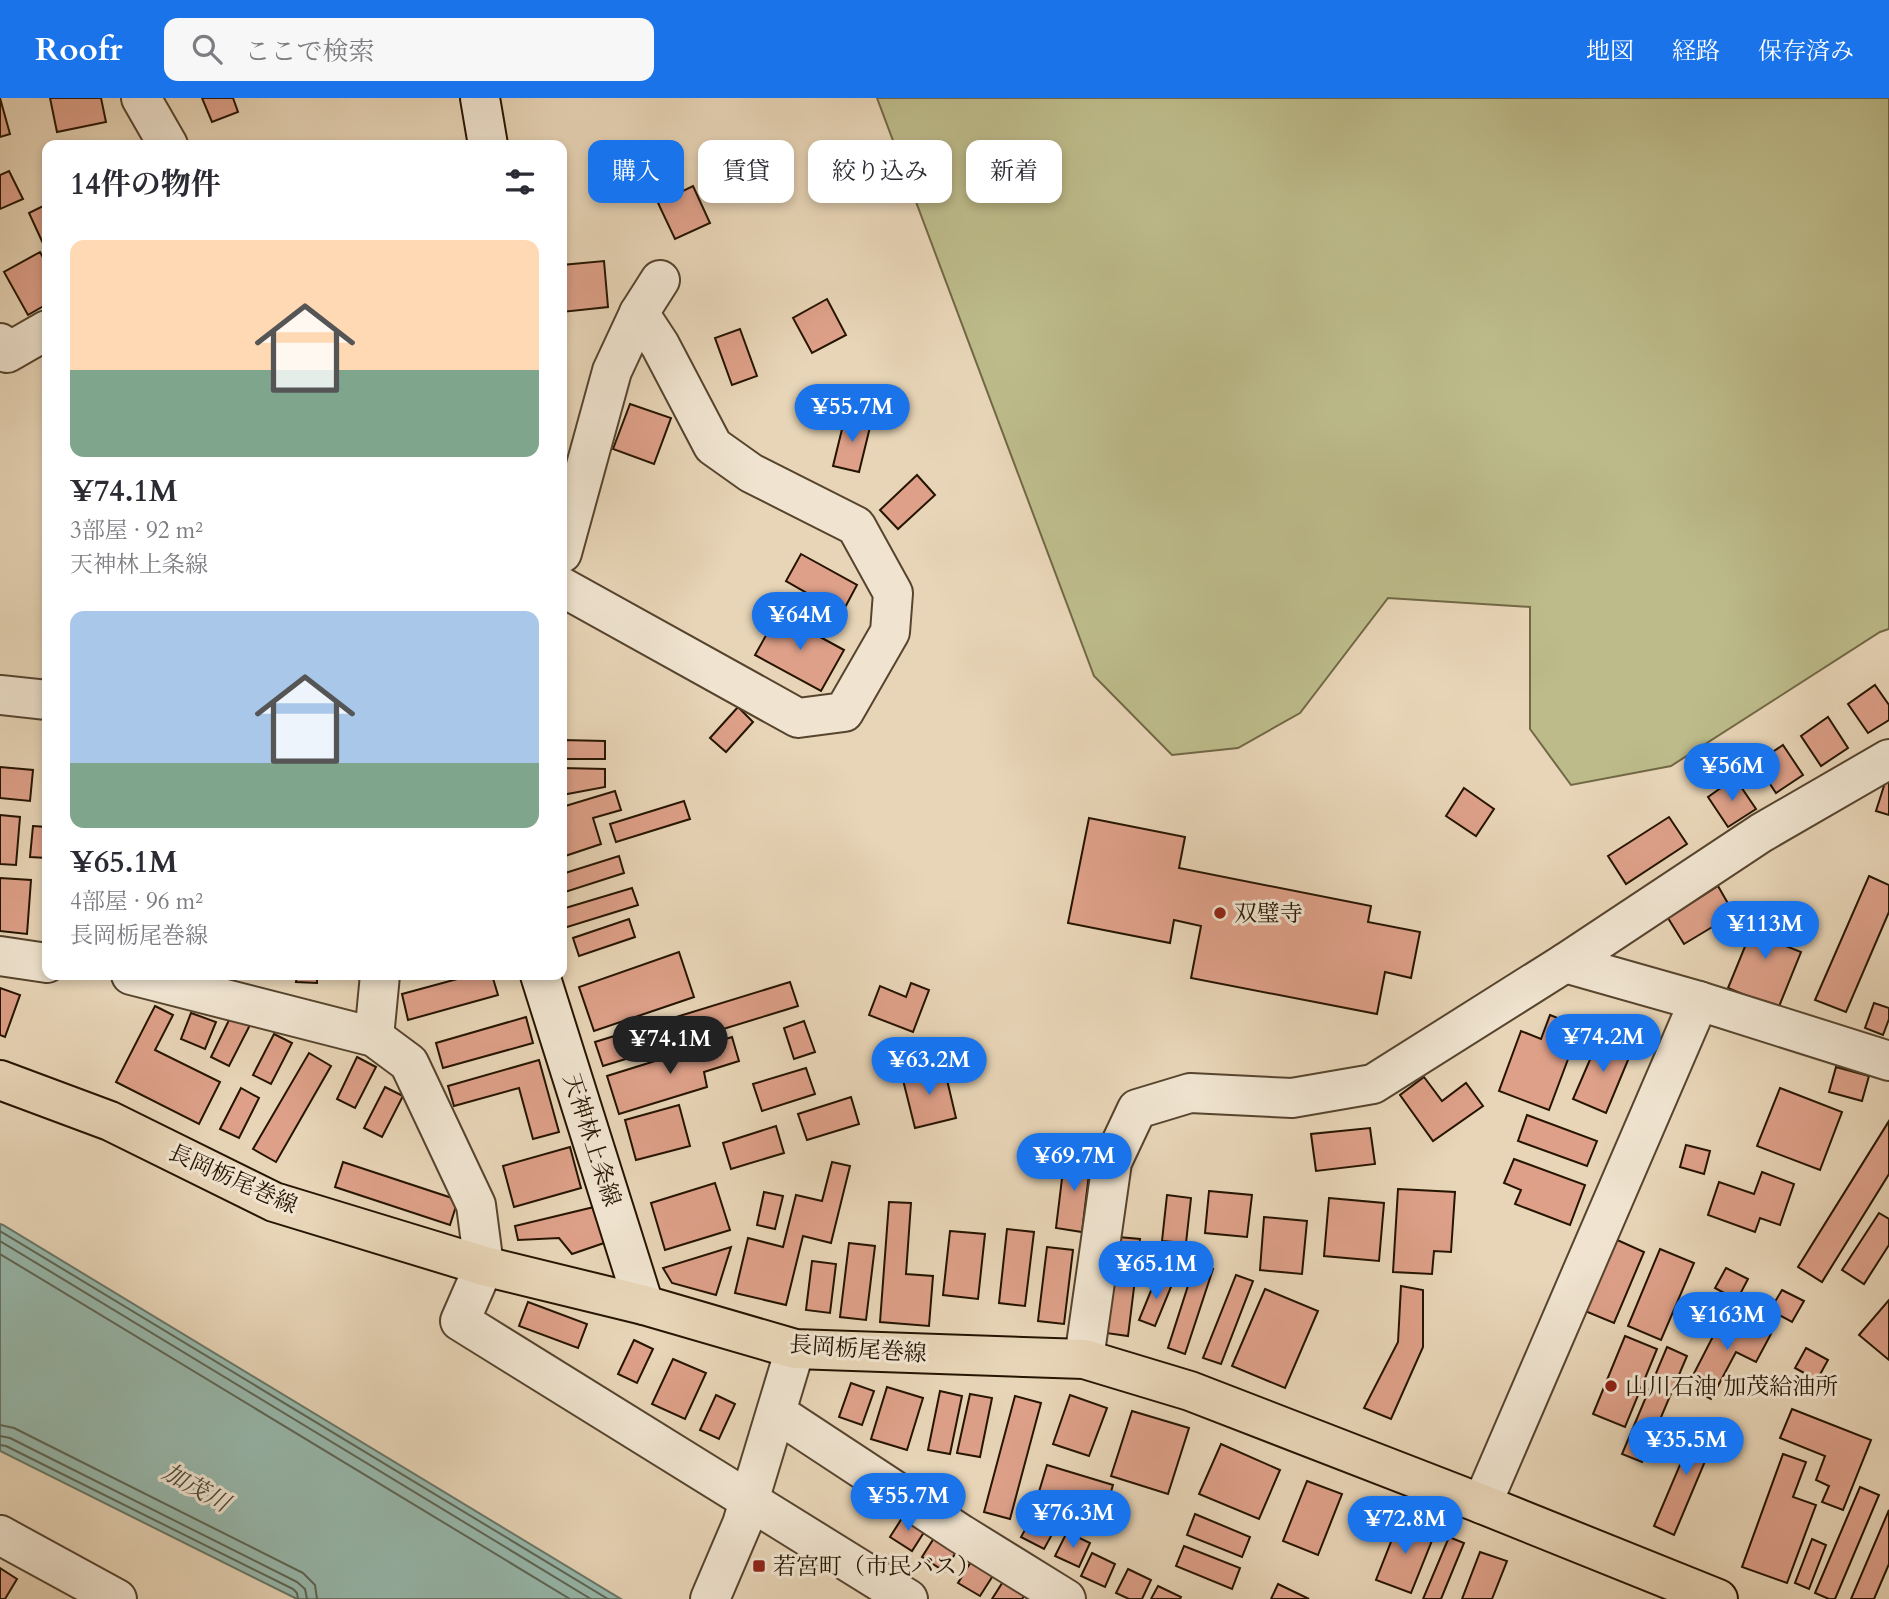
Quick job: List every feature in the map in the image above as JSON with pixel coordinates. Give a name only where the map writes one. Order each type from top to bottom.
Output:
[{"type":"main road","name":"長岡栃尾巻線","points":[[0,1080],[110,1121],[274,1202],[484,1266],[644,1305],[795,1349],[1084,1359],[1190,1391],[1718,1599]]},
{"type":"street","points":[[141,98],[165,140]]},
{"type":"street","points":[[480,98],[487,140]]},
{"type":"street","points":[[567,535],[612,371],[639,313],[660,280]]},
{"type":"street","points":[[567,590],[799,718],[844,712],[890,632],[893,593],[856,526],[751,473],[713,446],[660,345],[639,313]]},
{"type":"street","points":[[2,359],[42,333]]},
{"type":"street","points":[[0,695],[42,699]]},
{"type":"street","points":[[1084,1359],[1112,1162],[1137,1108],[1190,1093],[1293,1098],[1373,1084],[1565,963],[1761,833],[1889,759]]},
{"type":"street","points":[[0,956],[42,962]]},
{"type":"street","points":[[1565,963],[1699,1001],[1889,1061]]},
{"type":"street","points":[[151,980],[374,1037],[409,1063],[477,1205],[484,1266],[460,1321],[745,1512],[908,1599]]},
{"type":"street","points":[[374,1037],[380,980]]},
{"type":"street","name":"天神林上条線","points":[[542,980],[644,1305]]},
{"type":"street","points":[[1482,1504],[1699,1001]]},
{"type":"street","points":[[710,1599],[745,1512],[795,1349]]},
{"type":"street","points":[[777,1413],[961,1534],[1066,1599]]},
{"type":"street","points":[[0,1535],[117,1599]]},
{"type":"shaded area","points":[[877,98],[1889,98],[1889,629],[1880,632],[1671,766],[1571,785],[1530,729],[1530,607],[1388,598],[1300,713],[1238,748],[1172,755],[1094,676],[916,203],[952,203],[952,140],[893,140]]},
{"type":"water","name":"加茂川","points":[[0,1224],[621,1599],[297,1599],[0,1451]]},
{"type":"building","points":[[0,98],[10,134],[0,137]]},
{"type":"building","points":[[50,98],[101,98],[106,122],[57,132]]},
{"type":"building","points":[[202,98],[233,98],[238,112],[212,122]]},
{"type":"building","points":[[9,171],[23,199],[0,209],[0,175]]},
{"type":"building","points":[[693,186],[698,203],[701,203],[710,223],[675,239],[658,203],[684,203],[684,190]]},
{"type":"building","points":[[42,206],[42,241],[29,213]]},
{"type":"building","points":[[40,252],[42,307],[28,315],[4,272]]},
{"type":"building","points":[[604,261],[608,307],[567,311],[567,265]]},
{"type":"building","points":[[827,299],[846,335],[812,353],[793,318]]},
{"type":"building","points":[[740,329],[757,376],[732,385],[715,338]]},
{"type":"building","points":[[630,404],[671,418],[654,464],[613,449]]},
{"type":"building","points":[[845,417],[871,423],[859,472],[833,466]]},
{"type":"building","points":[[917,475],[935,495],[898,529],[880,510]]},
{"type":"building","points":[[801,554],[857,585],[842,613],[786,581]]},
{"type":"building","points":[[778,614],[844,650],[821,691],[755,655]]},
{"type":"building","points":[[1875,685],[1889,705],[1889,720],[1868,733],[1848,704]]},
{"type":"building","points":[[738,707],[753,722],[726,752],[710,738]]},
{"type":"building","points":[[1828,717],[1848,748],[1821,766],[1801,736]]},
{"type":"building","points":[[567,740],[605,741],[605,759],[567,759]]},
{"type":"building","points":[[1783,745],[1803,775],[1776,793],[1756,763]]},
{"type":"building","points":[[0,767],[33,770],[30,801],[0,798]]},
{"type":"building","points":[[567,768],[605,769],[605,787],[567,794]]},
{"type":"building","points":[[1889,770],[1889,815],[1876,811]]},
{"type":"building","points":[[1735,778],[1756,809],[1728,827],[1708,797]]},
{"type":"building","points":[[1464,788],[1494,809],[1476,836],[1446,816]]},
{"type":"building","points":[[615,791],[621,810],[593,818],[601,844],[567,855],[567,805]]},
{"type":"building","points":[[684,801],[690,819],[616,842],[610,824]]},
{"type":"building","points":[[0,815],[20,817],[16,865],[0,864]]},
{"type":"building","points":[[1669,817],[1687,844],[1626,884],[1608,856]]},
{"type":"building","name":"双璧寺","points":[[1089,818],[1185,837],[1179,868],[1371,906],[1368,922],[1420,932],[1411,978],[1385,972],[1377,1014],[1191,978],[1201,926],[1174,920],[1170,943],[1068,923]]},
{"type":"building","points":[[33,826],[42,827],[42,858],[30,857]]},
{"type":"building","points":[[619,856],[624,873],[567,891],[567,872]]},
{"type":"building","points":[[1869,876],[1889,885],[1889,912],[1846,1012],[1815,1000]]},
{"type":"building","points":[[0,878],[31,880],[27,934],[0,931]]},
{"type":"building","points":[[1718,886],[1734,914],[1684,944],[1668,918]]},
{"type":"building","points":[[632,888],[638,905],[567,927],[567,908]]},
{"type":"building","points":[[1762,905],[1788,915],[1776,942],[1801,952],[1778,1009],[1728,988]]},
{"type":"building","points":[[629,919],[635,937],[579,956],[573,938]]},
{"type":"building","points":[[679,952],[694,997],[594,1031],[579,987]]},
{"type":"building","points":[[296,980],[317,980],[317,983]]},
{"type":"building","points":[[454,980],[494,980],[498,995],[408,1020],[402,994]]},
{"type":"building","points":[[790,982],[798,1006],[603,1066],[595,1042]]},
{"type":"building","points":[[911,983],[929,990],[913,1032],[869,1015],[880,986],[906,997]]},
{"type":"building","points":[[0,988],[20,995],[5,1037],[0,1035]]},
{"type":"building","points":[[1874,1003],[1889,1008],[1889,1019],[1883,1035],[1865,1028]]},
{"type":"building","points":[[155,1006],[173,1015],[155,1050],[220,1082],[199,1124],[116,1082]]},
{"type":"building","points":[[191,1013],[216,1022],[205,1049],[181,1039]]},
{"type":"building","points":[[1550,1015],[1580,1027],[1549,1110],[1499,1091],[1521,1031],[1541,1039]]},
{"type":"building","points":[[231,1016],[250,1025],[229,1066],[211,1057]]},
{"type":"building","points":[[526,1017],[533,1043],[443,1068],[436,1043]]},
{"type":"building","points":[[804,1021],[815,1052],[794,1059],[784,1028]]},
{"type":"building","points":[[274,1034],[292,1043],[271,1084],[253,1075]]},
{"type":"building","points":[[1601,1034],[1633,1048],[1606,1113],[1573,1099]]},
{"type":"building","points":[[732,1037],[739,1061],[704,1072],[707,1087],[619,1114],[607,1076]]},
{"type":"building","points":[[309,1053],[331,1066],[276,1162],[253,1149]]},
{"type":"building","points":[[357,1057],[376,1067],[355,1108],[337,1099]]},
{"type":"building","points":[[539,1060],[559,1132],[533,1139],[519,1088],[454,1106],[448,1086]]},
{"type":"building","points":[[944,1067],[956,1118],[915,1128],[902,1076]]},
{"type":"building","points":[[1836,1067],[1869,1076],[1862,1101],[1829,1092]]},
{"type":"building","points":[[806,1068],[815,1094],[762,1111],[753,1084]]},
{"type":"building","points":[[1424,1077],[1442,1101],[1466,1083],[1483,1106],[1433,1141],[1400,1095]]},
{"type":"building","points":[[385,1087],[403,1096],[382,1137],[364,1128]]},
{"type":"building","points":[[241,1088],[259,1098],[239,1138],[220,1129]]},
{"type":"building","points":[[1780,1088],[1842,1112],[1820,1170],[1757,1146]]},
{"type":"building","points":[[851,1097],[859,1124],[807,1140],[798,1114]]},
{"type":"building","points":[[679,1105],[690,1146],[636,1160],[625,1120]]},
{"type":"building","points":[[1527,1115],[1597,1141],[1587,1166],[1518,1141]]},
{"type":"building","points":[[1889,1121],[1889,1174],[1822,1282],[1798,1267]]},
{"type":"building","points":[[776,1126],[784,1153],[731,1169],[723,1143]]},
{"type":"building","points":[[1370,1128],[1375,1164],[1316,1171],[1311,1134]]},
{"type":"building","points":[[1686,1145],[1710,1151],[1704,1174],[1680,1167]]},
{"type":"building","points":[[570,1147],[581,1188],[514,1207],[503,1166]]},
{"type":"building","points":[[1065,1154],[1091,1157],[1082,1232],[1056,1228]]},
{"type":"building","points":[[1514,1159],[1585,1185],[1570,1225],[1515,1204],[1521,1190],[1504,1183]]},
{"type":"building","points":[[343,1162],[458,1200],[450,1225],[335,1187]]},
{"type":"building","points":[[832,1162],[850,1166],[831,1243],[803,1236],[786,1305],[735,1293],[748,1238],[783,1247],[796,1195],[822,1201]]},
{"type":"building","points":[[1762,1172],[1794,1184],[1780,1225],[1760,1218],[1755,1232],[1708,1215],[1719,1182],[1754,1194]]},
{"type":"building","points":[[715,1183],[730,1230],[665,1250],[651,1203]]},
{"type":"building","points":[[1398,1189],[1455,1192],[1451,1252],[1434,1251],[1432,1274],[1393,1272]]},
{"type":"building","points":[[1209,1191],[1252,1195],[1247,1237],[1205,1233]]},
{"type":"building","points":[[764,1192],[783,1196],[775,1229],[757,1225]]},
{"type":"building","points":[[1167,1195],[1191,1198],[1186,1243],[1162,1241]]},
{"type":"building","points":[[1329,1198],[1384,1203],[1379,1261],[1324,1256]]},
{"type":"building","points":[[889,1202],[911,1203],[906,1274],[933,1276],[929,1326],[880,1322]]},
{"type":"building","points":[[594,1207],[604,1243],[572,1254],[559,1238],[518,1240],[515,1226]]},
{"type":"building","points":[[1879,1213],[1889,1219],[1889,1245],[1864,1284],[1842,1270]]},
{"type":"building","points":[[1264,1217],[1307,1221],[1302,1274],[1260,1270]]},
{"type":"building","points":[[1007,1229],[1034,1232],[1025,1306],[999,1303]]},
{"type":"building","points":[[950,1231],[985,1234],[978,1299],[943,1295]]},
{"type":"building","points":[[1118,1237],[1140,1239],[1128,1336],[1106,1333]]},
{"type":"building","points":[[1615,1239],[1644,1252],[1614,1323],[1585,1311]]},
{"type":"building","points":[[849,1243],[875,1246],[866,1320],[840,1317]]},
{"type":"building","points":[[731,1247],[716,1295],[672,1283],[663,1268]]},
{"type":"building","points":[[1047,1247],[1073,1250],[1064,1324],[1038,1321]]},
{"type":"building","points":[[1660,1249],[1694,1263],[1661,1340],[1628,1326]]},
{"type":"building","points":[[812,1261],[836,1264],[830,1313],[806,1310]]},
{"type":"building","points":[[1195,1264],[1213,1269],[1185,1354],[1168,1348]]},
{"type":"building","points":[[1726,1268],[1748,1279],[1737,1300],[1715,1288]]},
{"type":"building","points":[[1236,1275],[1253,1281],[1221,1364],[1203,1358]]},
{"type":"building","points":[[1157,1276],[1173,1282],[1155,1326],[1139,1320]]},
{"type":"building","points":[[1401,1286],[1423,1290],[1423,1347],[1391,1419],[1364,1408],[1398,1342]]},
{"type":"building","points":[[1265,1289],[1318,1311],[1285,1388],[1232,1366]]},
{"type":"building","points":[[1782,1290],[1804,1301],[1792,1322],[1770,1310]]},
{"type":"building","points":[[1889,1300],[1889,1360],[1859,1335]]},
{"type":"building","points":[[528,1302],[587,1324],[578,1348],[519,1326]]},
{"type":"building","points":[[1726,1311],[1771,1334],[1756,1362],[1736,1352],[1711,1399],[1687,1387]]},
{"type":"building","points":[[1625,1336],[1657,1349],[1625,1427],[1593,1414]]},
{"type":"building","points":[[634,1340],[653,1349],[637,1383],[618,1374]]},
{"type":"building","points":[[1667,1347],[1687,1356],[1642,1462],[1622,1454]]},
{"type":"building","points":[[1806,1348],[1828,1360],[1817,1380],[1795,1368]]},
{"type":"building","points":[[673,1359],[706,1373],[685,1419],[652,1404]]},
{"type":"building","points":[[851,1383],[874,1391],[862,1425],[839,1417]]},
{"type":"building","points":[[887,1387],[923,1398],[907,1450],[871,1439]]},
{"type":"building","points":[[940,1391],[962,1396],[950,1454],[928,1450]]},
{"type":"building","points":[[970,1394],[992,1398],[980,1457],[957,1453]]},
{"type":"building","points":[[716,1395],[735,1404],[719,1439],[700,1430]]},
{"type":"building","points":[[1070,1395],[1107,1408],[1089,1456],[1053,1444]]},
{"type":"building","points":[[1015,1396],[1041,1403],[1010,1519],[984,1512]]},
{"type":"building","points":[[1792,1409],[1871,1440],[1843,1510],[1822,1502],[1829,1486],[1816,1480],[1825,1456],[1780,1438]]},
{"type":"building","points":[[1132,1411],[1189,1428],[1168,1494],[1111,1476]]},
{"type":"building","points":[[1699,1420],[1719,1428],[1674,1535],[1654,1526]]},
{"type":"building","points":[[1221,1444],[1280,1470],[1259,1519],[1199,1494]]},
{"type":"building","points":[[1783,1454],[1806,1462],[1793,1497],[1816,1505],[1787,1583],[1742,1567]]},
{"type":"building","points":[[1047,1465],[1113,1485],[1101,1525],[1035,1505]]},
{"type":"building","points":[[1307,1481],[1342,1494],[1318,1555],[1283,1541]]},
{"type":"building","points":[[1860,1487],[1879,1495],[1835,1599],[1829,1599],[1815,1593]]},
{"type":"building","points":[[1889,1510],[1889,1564],[1874,1599],[1851,1599]]},
{"type":"building","points":[[1034,1514],[1056,1527],[1044,1549],[1021,1537]]},
{"type":"building","points":[[1195,1514],[1250,1537],[1242,1557],[1187,1535]]},
{"type":"building","points":[[904,1515],[926,1529],[912,1551],[890,1537]]},
{"type":"building","points":[[1400,1519],[1435,1533],[1411,1593],[1376,1580]]},
{"type":"building","points":[[1067,1532],[1090,1543],[1079,1567],[1055,1556]]},
{"type":"building","points":[[936,1535],[958,1549],[944,1571],[922,1557]]},
{"type":"building","points":[[1449,1537],[1464,1543],[1441,1599],[1423,1599]]},
{"type":"building","points":[[1812,1539],[1826,1545],[1809,1589],[1795,1583]]},
{"type":"building","points":[[1184,1546],[1240,1568],[1232,1589],[1176,1566]]},
{"type":"building","points":[[1480,1552],[1507,1561],[1492,1599],[1462,1599]]},
{"type":"building","points":[[1092,1553],[1115,1564],[1105,1587],[1081,1576]]},
{"type":"building","points":[[972,1560],[994,1574],[980,1596],[958,1583]]},
{"type":"building","points":[[0,1568],[17,1579],[5,1599],[0,1599]]},
{"type":"building","points":[[1128,1569],[1151,1580],[1142,1599],[1129,1599],[1116,1593]]},
{"type":"building","points":[[1006,1577],[1028,1591],[1022,1599],[992,1599]]},
{"type":"building","points":[[1278,1584],[1309,1599],[1271,1599]]},
{"type":"building","points":[[1158,1586],[1181,1597],[1180,1599],[1151,1599]]},
{"type":"place","name":"双璧寺","points":[[1220,913]]},
{"type":"place","name":"山川石油 加茂給油所","points":[[1611,1386]]},
{"type":"place","name":"若宮町（市民バス）","points":[[759,1566]]}]
